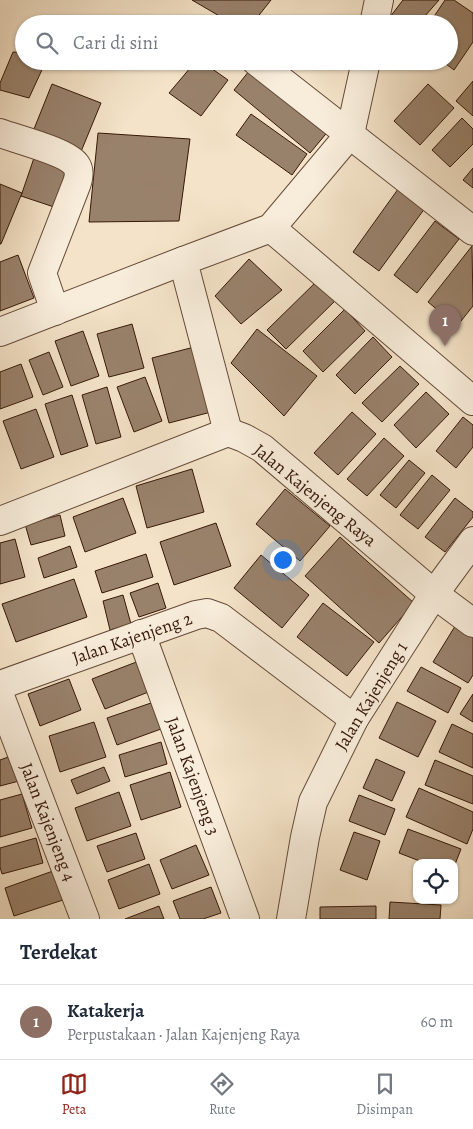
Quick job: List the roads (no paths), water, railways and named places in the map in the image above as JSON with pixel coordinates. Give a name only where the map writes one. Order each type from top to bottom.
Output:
[{"type":"street","points":[[376,15],[380,0]]},
{"type":"street","points":[[268,70],[473,230]]},
{"type":"street","points":[[0,332],[271,228],[350,134],[364,70]]},
{"type":"street","points":[[0,134],[53,151],[71,160],[77,166],[79,175],[76,188],[42,273],[55,311]]},
{"type":"street","points":[[271,228],[473,402]]},
{"type":"street","points":[[0,521],[228,432],[183,261]]},
{"type":"street","name":"Jalan Kajenjeng Raya","points":[[228,432],[262,448],[434,594],[473,623]]},
{"type":"street","name":"Jalan Kajenjeng 1","points":[[291,919],[313,802],[354,719],[434,594],[473,542]]},
{"type":"street","name":"Jalan Kajenjeng 2","points":[[0,685],[141,634],[207,613],[215,615],[354,719]]},
{"type":"street","name":"Jalan Kajenjeng 3","points":[[141,634],[245,919]]},
{"type":"street","name":"Jalan Kajenjeng 4","points":[[0,696],[85,919]]},
{"type":"place","name":"Katakerja","points":[[445,346]]}]
